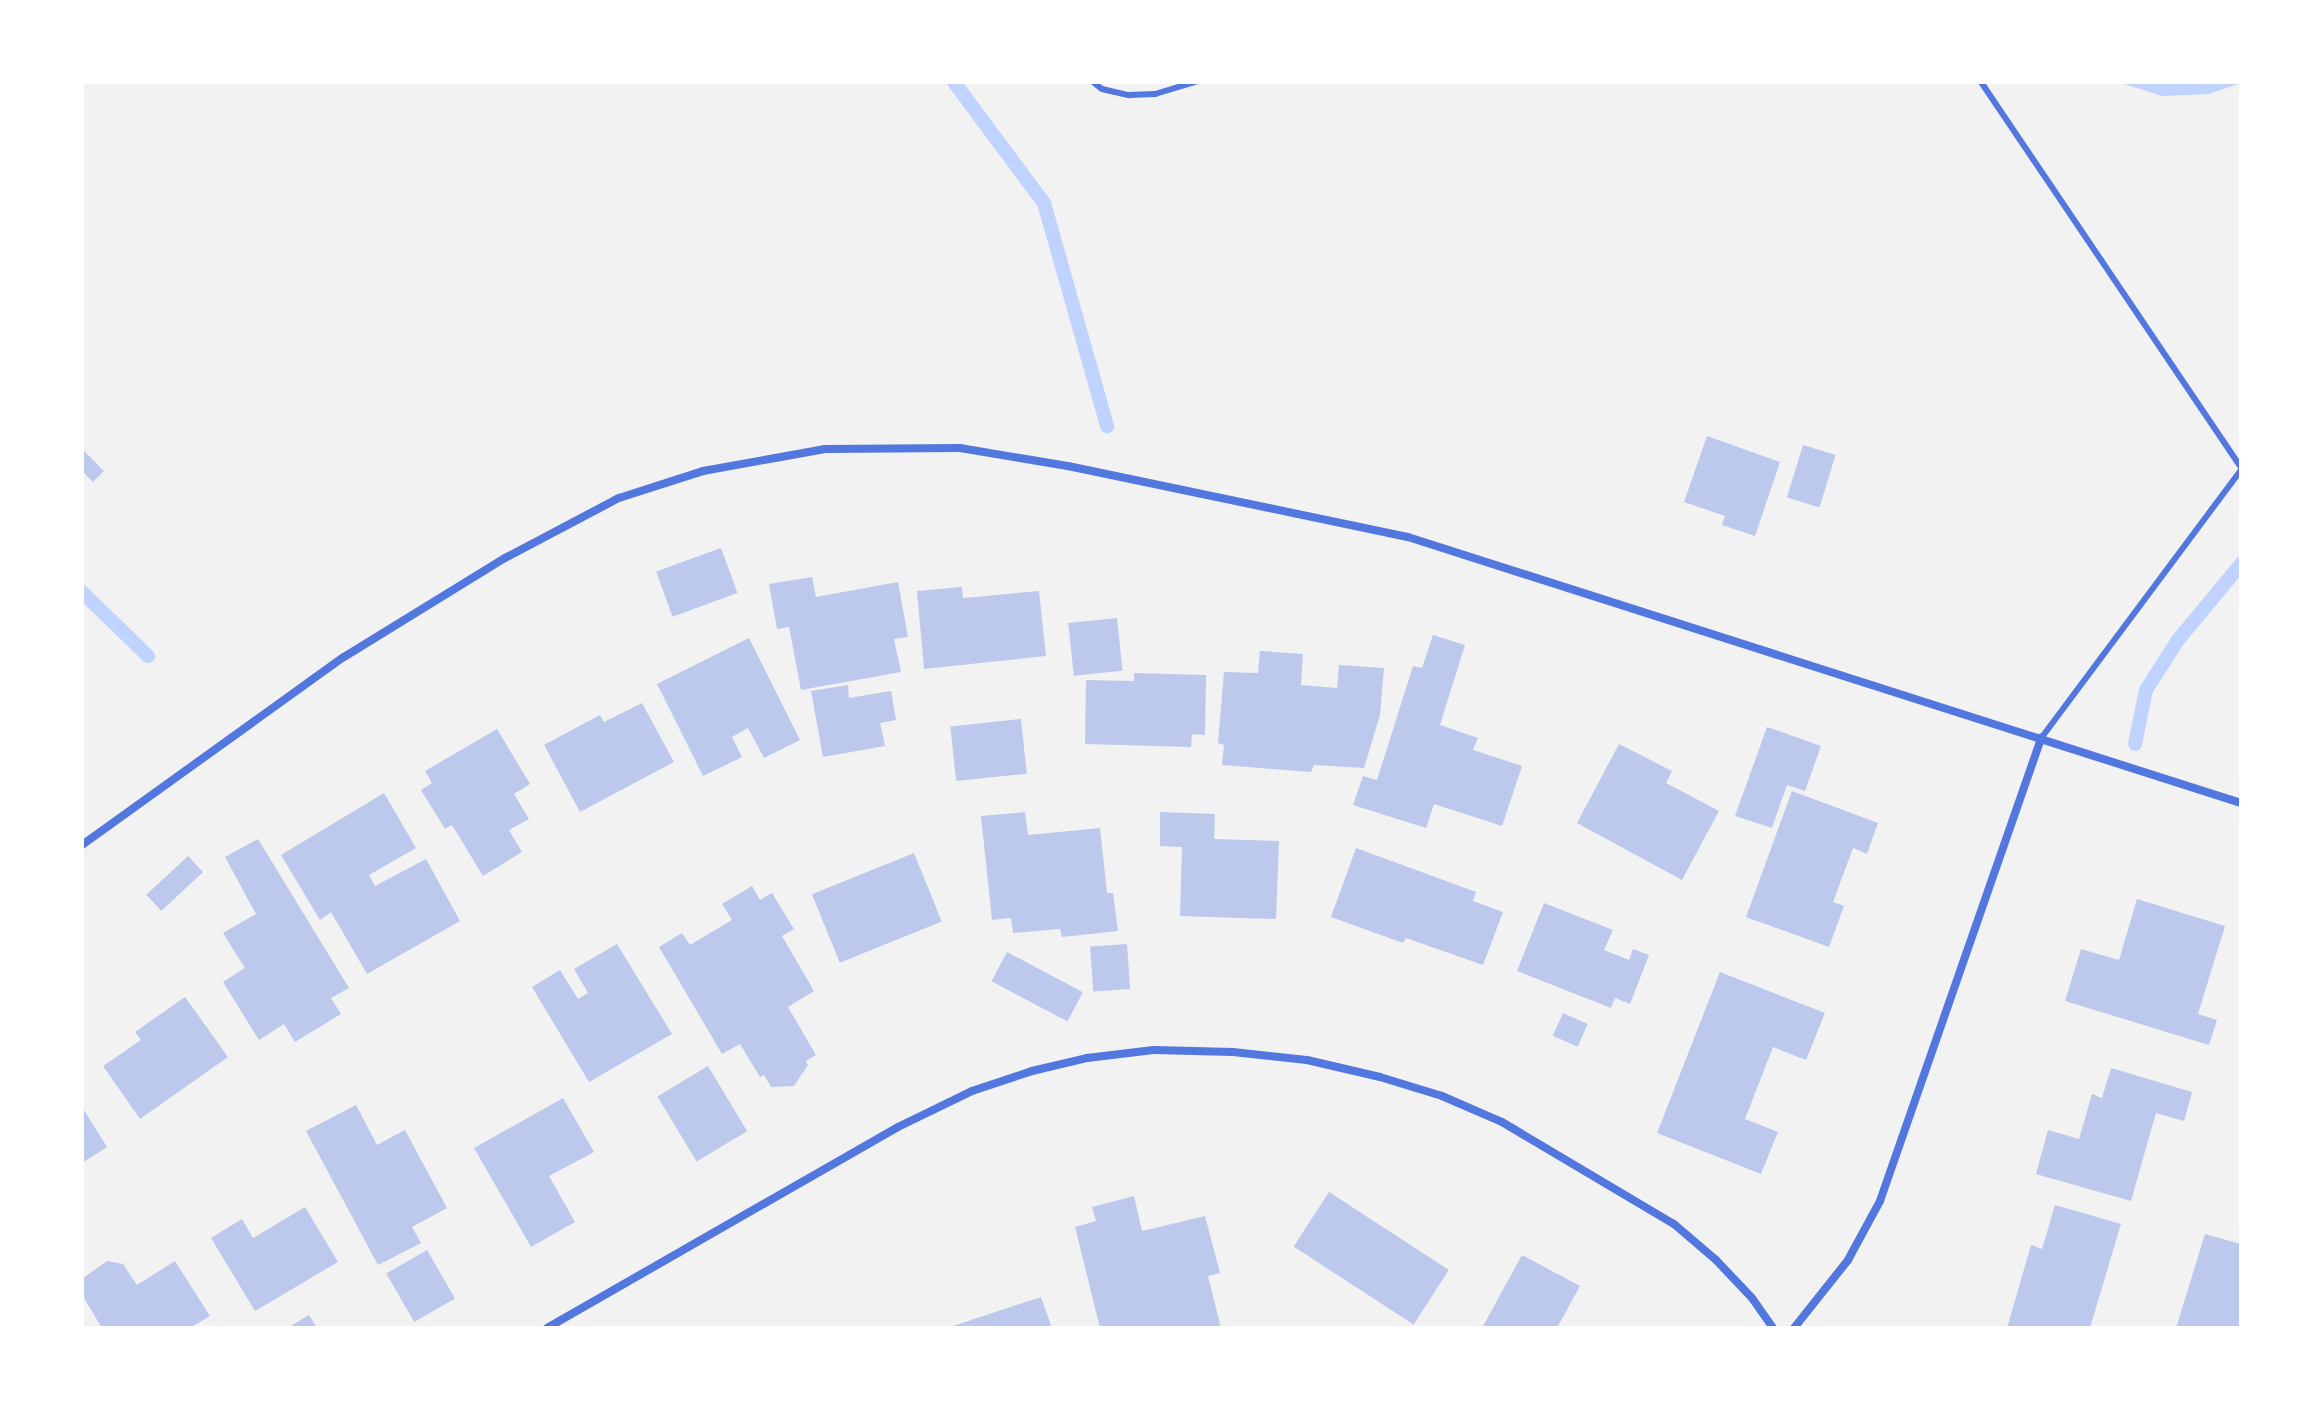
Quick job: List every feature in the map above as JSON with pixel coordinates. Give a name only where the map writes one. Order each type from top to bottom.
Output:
[{"type":"street","points":[[82,845],[344,657],[505,558],[619,498],[703,471],[825,449],[960,448],[1068,466],[1408,537],[2241,803]]},
{"type":"street","points":[[1794,1328],[1848,1260],[1880,1201],[2042,737]]},
{"type":"street","points":[[547,1328],[898,1127],[972,1091],[1032,1071],[1087,1058],[1154,1050],[1233,1052],[1307,1060],[1405,1085],[1502,1122],[1674,1224],[1752,1298],[1773,1328]]},
{"type":"lane","points":[[1093,82],[1102,89],[1129,95],[1155,94],[1195,82]]},
{"type":"lane","points":[[1981,82],[2241,469],[2042,737]]},
{"type":"water","points":[[2118,82],[2241,83],[2209,94],[2162,96]]},
{"type":"building","points":[[1707,436],[1780,462],[1755,536],[1722,525],[1725,516],[1684,502]]},
{"type":"building","points":[[1803,445],[1836,455],[1819,508],[1787,498]]},
{"type":"building","points":[[82,449],[104,471],[93,482],[82,471]]},
{"type":"building","points":[[721,548],[737,593],[673,617],[656,572]]},
{"type":"building","points":[[812,577],[816,597],[898,582],[908,637],[894,639],[901,672],[801,690],[789,627],[777,629],[769,584]]},
{"type":"building","points":[[962,587],[963,598],[1039,591],[1046,656],[924,669],[917,591]]},
{"type":"building","points":[[1117,618],[1123,671],[1074,676],[1068,623]]},
{"type":"building","points":[[1433,635],[1465,645],[1440,725],[1478,738],[1473,750],[1522,766],[1502,826],[1434,804],[1426,828],[1353,805],[1363,776],[1377,780],[1413,666],[1422,668]]},
{"type":"building","points":[[749,638],[800,740],[764,758],[748,728],[732,737],[742,757],[703,776],[657,684]]},
{"type":"building","points":[[1260,651],[1303,654],[1301,685],[1337,688],[1339,665],[1384,668],[1380,715],[1364,768],[1314,765],[1311,772],[1222,765],[1224,745],[1218,743],[1224,672],[1258,673]]},
{"type":"building","points":[[1134,673],[1206,675],[1205,735],[1192,734],[1191,747],[1085,744],[1086,680],[1134,681]]},
{"type":"building","points":[[848,685],[849,698],[891,691],[896,720],[880,723],[885,746],[823,757],[811,691]]},
{"type":"building","points":[[642,703],[674,762],[580,812],[544,745],[600,715],[604,722]]},
{"type":"building","points":[[1021,719],[1027,774],[956,781],[950,726]]},
{"type":"building","points":[[1767,727],[1821,746],[1805,791],[1787,785],[1772,828],[1735,816]]},
{"type":"building","points":[[497,729],[530,784],[514,794],[529,819],[509,830],[522,852],[483,876],[452,825],[445,829],[421,790],[432,783],[425,771]]},
{"type":"building","points":[[1619,744],[1672,771],[1666,783],[1719,811],[1682,880],[1577,823]]},
{"type":"building","points":[[1792,791],[1878,823],[1867,854],[1853,848],[1833,902],[1844,906],[1829,947],[1746,917]]},
{"type":"building","points":[[384,793],[416,848],[369,875],[375,886],[426,859],[460,921],[367,974],[331,912],[320,920],[281,855]]},
{"type":"building","points":[[1025,812],[1028,835],[1100,828],[1107,893],[1113,893],[1118,931],[1062,937],[1060,929],[1013,933],[1011,918],[992,920],[981,816]]},
{"type":"building","points":[[1160,812],[1215,814],[1214,839],[1279,841],[1276,919],[1180,916],[1182,847],[1160,846]]},
{"type":"building","points":[[258,839],[349,988],[331,998],[341,1014],[295,1042],[284,1024],[259,1040],[223,982],[245,968],[223,933],[256,914],[225,857]]},
{"type":"building","points":[[1356,848],[1476,892],[1473,901],[1503,912],[1483,965],[1406,938],[1403,943],[1331,917]]},
{"type":"building","points":[[914,853],[942,922],[840,963],[812,894]]},
{"type":"building","points":[[188,856],[203,872],[161,911],[146,895]]},
{"type":"building","points":[[752,886],[760,900],[772,893],[794,929],[782,936],[814,991],[788,1007],[816,1055],[806,1061],[808,1065],[794,1086],[771,1087],[764,1075],[760,1077],[740,1044],[722,1054],[659,947],[682,933],[690,945],[732,920],[722,904]]},
{"type":"building","points":[[2137,899],[2225,926],[2198,1014],[2217,1020],[2209,1045],[2065,1001],[2081,949],[2119,960]]},
{"type":"building","points":[[1544,903],[1613,930],[1604,950],[1629,960],[1633,949],[1649,955],[1630,1004],[1615,998],[1611,1008],[1517,971]]},
{"type":"building","points":[[617,944],[672,1034],[589,1082],[532,987],[560,970],[578,999],[588,993],[574,969]]},
{"type":"building","points":[[1127,944],[1130,989],[1093,991],[1090,947]]},
{"type":"building","points":[[1007,952],[1083,992],[1067,1022],[992,981]]},
{"type":"building","points":[[1720,972],[1825,1013],[1806,1060],[1773,1047],[1745,1119],[1778,1132],[1761,1174],[1657,1133]]},
{"type":"building","points":[[185,997],[228,1057],[140,1119],[103,1066],[141,1040],[135,1032]]},
{"type":"building","points":[[1563,1013],[1588,1024],[1577,1047],[1553,1036]]},
{"type":"building","points":[[708,1066],[747,1131],[697,1162],[657,1096]]},
{"type":"building","points":[[2111,1068],[2192,1092],[2184,1121],[2156,1113],[2131,1201],[2036,1174],[2048,1130],[2079,1139],[2092,1094],[2102,1098]]},
{"type":"building","points":[[563,1098],[594,1152],[549,1176],[575,1222],[531,1247],[474,1148]]},
{"type":"building","points":[[356,1105],[377,1145],[405,1130],[447,1208],[412,1227],[421,1243],[378,1265],[306,1131]]},
{"type":"building","points":[[82,1107],[107,1147],[82,1163]]},
{"type":"building","points":[[1329,1192],[1449,1270],[1414,1324],[1294,1247]]},
{"type":"building","points":[[1134,1196],[1142,1231],[1205,1216],[1220,1273],[1208,1276],[1221,1328],[1100,1328],[1075,1227],[1096,1221],[1092,1207]]},
{"type":"building","points":[[2055,1205],[2121,1224],[2090,1328],[2007,1328],[2031,1245],[2042,1249]]},
{"type":"building","points":[[305,1207],[338,1262],[255,1311],[211,1238],[242,1219],[253,1238]]},
{"type":"building","points":[[2205,1234],[2241,1244],[2241,1328],[2176,1328]]},
{"type":"building","points":[[427,1250],[455,1298],[414,1322],[386,1274]]},
{"type":"building","points":[[1522,1255],[1580,1286],[1557,1328],[1482,1328]]},
{"type":"building","points":[[107,1261],[123,1264],[137,1285],[175,1261],[210,1316],[190,1328],[102,1328],[82,1295],[82,1279]]},
{"type":"building","points":[[1041,1297],[1052,1328],[950,1327]]},
{"type":"building","points":[[309,1315],[317,1328],[287,1328]]},
{"type":"waterway","points":[[954,82],[1044,203],[1107,426]]},
{"type":"waterway","points":[[2135,744],[2146,690],[2178,640],[2241,564]]},
{"type":"waterway","points":[[82,592],[148,656]]}]
